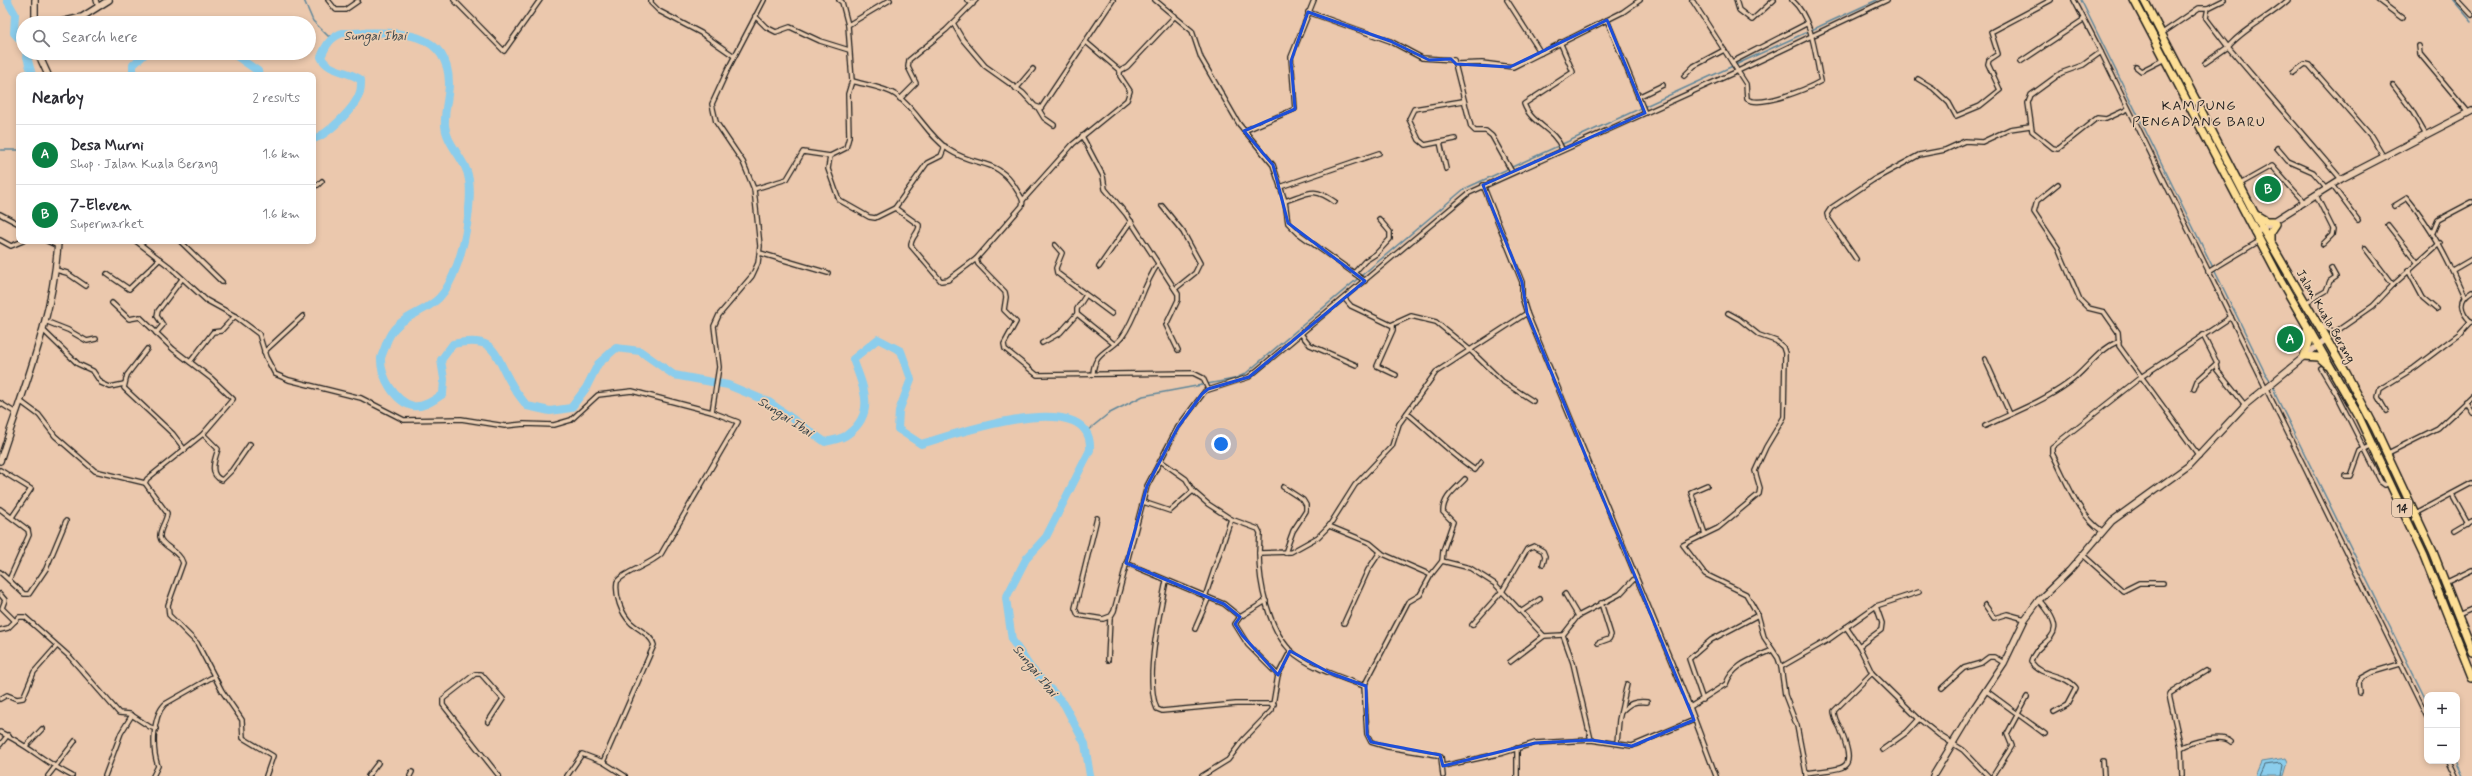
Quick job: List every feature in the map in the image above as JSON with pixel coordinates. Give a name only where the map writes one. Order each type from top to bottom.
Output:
[{"type":"highway","name":"Jalan Kuala Berang","points":[[2134,0],[2233,191],[2271,269],[2280,279],[2337,375],[2373,444],[2424,556],[2472,677]]},
{"type":"highway","name":"Jalan Kuala Berang","points":[[2144,0],[2263,230],[2346,372],[2388,453],[2416,514],[2472,651]]},
{"type":"highway","name":"Jalan Kuala Berang","points":[[2233,191],[2240,213],[2256,238]]},
{"type":"highway","points":[[2253,210],[2263,219],[2274,222],[2270,233],[2271,243]]},
{"type":"highway","points":[[2301,315],[2309,337],[2304,356],[2319,357],[2337,375]]},
{"type":"highway","points":[[2346,372],[2342,377],[2346,385],[2346,391]]},
{"type":"main road","points":[[35,0],[35,16]]},
{"type":"main road","points":[[82,16],[98,8],[109,0]]},
{"type":"main road","points":[[41,60],[47,72]]},
{"type":"main road","points":[[2256,238],[2263,230],[2274,222],[2341,179],[2470,112]]},
{"type":"main road","points":[[0,461],[43,330],[56,270],[58,244]]},
{"type":"main road","points":[[1933,776],[1985,690],[2004,663],[2025,619],[2039,600],[2084,555],[2102,531],[2117,517],[2175,476],[2199,456],[2244,405],[2274,378],[2326,339]]},
{"type":"street","points":[[96,0],[98,8]]},
{"type":"street","points":[[328,0],[336,10],[345,10],[358,0]]},
{"type":"street","points":[[454,0],[504,51],[540,0]]},
{"type":"street","points":[[651,0],[651,3],[659,12],[701,33],[734,56]]},
{"type":"street","points":[[712,412],[719,375],[714,326],[719,315],[748,283],[760,253],[754,189],[743,162],[716,122],[712,112],[714,100],[734,56],[764,0]]},
{"type":"street","points":[[848,25],[890,0]]},
{"type":"street","points":[[967,0],[973,4]]},
{"type":"street","points":[[900,99],[916,83],[908,67],[909,60],[953,23],[976,0]]},
{"type":"street","points":[[1038,108],[1044,106],[1113,0]]},
{"type":"street","points":[[1155,0],[1192,31],[1201,58],[1244,131],[1273,165],[1285,201],[1288,223],[1364,280]]},
{"type":"street","points":[[1244,131],[1295,109],[1294,72],[1291,61],[1308,12],[1314,0]]},
{"type":"street","points":[[1506,0],[1541,53]]},
{"type":"street","points":[[1456,64],[1482,63],[1513,67],[1560,42],[1629,9],[1640,0]]},
{"type":"street","points":[[1692,0],[1747,87],[1747,99],[1751,102],[1777,98],[1821,81],[1811,34],[1799,7],[1792,0]]},
{"type":"street","points":[[1736,0],[1739,10],[1752,20],[1774,0]]},
{"type":"street","points":[[1108,660],[1110,618],[1114,611],[1147,486],[1162,462],[1178,427],[1208,387],[1249,377],[1462,198],[1483,185],[1561,148],[1644,113],[1811,34],[1887,0]]},
{"type":"street","points":[[1918,79],[1933,88],[1949,103],[1956,116],[1980,106],[1998,92],[2000,87],[1988,64],[1989,60],[1998,54],[1991,32],[2051,0]]},
{"type":"street","points":[[2074,0],[2210,271],[2231,317],[2266,385],[2424,711]]},
{"type":"street","points":[[2161,34],[2199,8],[2208,8],[2224,0]]},
{"type":"street","points":[[2205,63],[2228,47],[2240,34],[2277,10],[2288,0]]},
{"type":"street","points":[[2378,0],[2402,18]]},
{"type":"street","points":[[2465,0],[2460,2],[2472,15]]},
{"type":"street","points":[[754,189],[787,179],[803,152],[830,156],[843,151],[848,141],[848,94],[852,81],[848,25],[841,1]]},
{"type":"street","points":[[2208,8],[2206,18],[2228,47],[2341,179]]},
{"type":"street","points":[[1308,12],[1390,41],[1422,58],[1437,61],[1451,59],[1456,64],[1472,129],[1490,134],[1512,172]]},
{"type":"street","points":[[755,16],[766,27],[776,32],[790,27],[820,41],[849,50]]},
{"type":"street","points":[[1120,71],[1127,68],[1175,16]]},
{"type":"street","points":[[1607,20],[1644,113]]},
{"type":"street","points":[[2020,62],[2083,20]]},
{"type":"street","points":[[953,23],[980,61],[1038,108],[1044,118],[1054,125]]},
{"type":"street","points":[[1732,63],[1807,26]]},
{"type":"street","points":[[895,208],[919,225],[912,239],[911,246],[941,281],[948,280],[976,259],[1022,206],[1023,200],[1082,136],[1129,98],[1130,91],[1120,76],[1120,71],[1086,42]]},
{"type":"street","points":[[1560,42],[1573,72],[1524,104],[1536,121],[1558,139],[1561,148]]},
{"type":"street","points":[[2419,46],[2420,54],[2470,112]]},
{"type":"street","points":[[1684,76],[1694,66],[1724,50]]},
{"type":"street","points":[[2101,52],[2083,65],[2061,73],[2031,96],[2028,103],[2030,126],[2034,134],[2052,148],[2058,149],[2097,118],[2106,119],[2128,109]]},
{"type":"street","points":[[2136,67],[2141,71],[2165,58]]},
{"type":"street","points":[[2293,73],[2304,64],[2309,65],[2371,136],[2384,156]]},
{"type":"street","points":[[1016,89],[1033,68]]},
{"type":"street","points":[[852,81],[888,91],[900,99],[928,131],[945,146],[961,156],[1000,169],[1023,200]]},
{"type":"street","points":[[1638,97],[1663,85]]},
{"type":"street","points":[[2393,85],[2411,109],[2426,135]]},
{"type":"street","points":[[1455,139],[1427,145],[1421,142],[1409,122],[1411,111],[1414,109],[1464,101]]},
{"type":"street","points":[[1856,259],[1828,218],[1827,214],[1831,208],[1873,180],[1919,155],[1945,150],[1965,141],[1982,142],[2010,129],[2030,126]]},
{"type":"street","points":[[1082,136],[1103,176],[1105,189],[1131,221],[1175,289],[1178,300],[1166,325],[1178,350]]},
{"type":"street","points":[[1440,142],[1446,169]]},
{"type":"street","points":[[830,156],[828,169],[837,198],[842,203],[875,218],[895,208],[926,163],[941,156],[945,146]]},
{"type":"street","points":[[2277,148],[2288,161],[2313,172],[2330,186],[2358,220]]},
{"type":"street","points":[[1280,187],[1379,153]]},
{"type":"street","points":[[2240,184],[2272,166],[2304,202]]},
{"type":"street","points":[[316,185],[322,181]]},
{"type":"street","points":[[2058,184],[2037,201],[2034,212],[2058,248],[2080,300],[2088,308],[2104,312],[2118,332],[2119,346],[2199,456]]},
{"type":"street","points":[[1483,185],[1522,282],[1522,297],[1527,313],[1636,577],[1692,706],[1694,720],[1716,776]]},
{"type":"street","points":[[1285,201],[1316,191],[1335,202]]},
{"type":"street","points":[[2316,195],[2333,229],[2332,235],[2323,244]]},
{"type":"street","points":[[2394,206],[2407,198],[2440,243],[2464,296]]},
{"type":"street","points":[[2432,232],[2438,220],[2472,202]]},
{"type":"street","points":[[1162,206],[1183,232],[1200,263],[1195,273],[1175,289]]},
{"type":"street","points":[[0,214],[16,222]]},
{"type":"street","points":[[1355,274],[1365,260],[1376,254],[1390,239],[1390,232],[1379,219]]},
{"type":"street","points":[[1099,266],[1131,221]]},
{"type":"street","points":[[2388,226],[2417,262]]},
{"type":"street","points":[[2210,271],[2256,238]]},
{"type":"street","points":[[0,240],[11,246],[16,244]]},
{"type":"street","points":[[2316,321],[2334,333],[2373,306],[2408,270],[2440,243]]},
{"type":"street","points":[[140,244],[160,259],[206,300],[235,316],[261,336],[264,352],[275,374],[297,382],[361,398],[408,420],[461,419],[505,426],[554,425],[571,420],[600,394],[632,391],[712,412],[738,422],[661,554],[649,564],[622,577],[617,582],[618,600],[628,619],[651,640],[654,645],[603,762]]},
{"type":"street","points":[[183,244],[222,282]]},
{"type":"street","points":[[1054,246],[1062,253],[1056,268],[1057,273],[1112,314]]},
{"type":"street","points":[[2365,248],[2393,285]]},
{"type":"street","points":[[760,253],[828,273]]},
{"type":"street","points":[[107,274],[129,289],[160,259]]},
{"type":"street","points":[[976,259],[978,264],[1004,292],[1006,297],[1003,308],[1016,322],[1004,344],[1005,349],[1037,375],[1182,373],[1198,375],[1205,380],[1208,387]]},
{"type":"street","points":[[2453,270],[2472,259]]},
{"type":"street","points":[[1094,374],[1094,364],[1097,359],[1122,337],[1151,274],[1158,264]]},
{"type":"street","points":[[2305,303],[2326,291],[2330,281],[2336,277],[2331,268]]},
{"type":"street","points":[[56,270],[67,273],[86,286]]},
{"type":"street","points":[[2408,270],[2423,298],[2436,309]]},
{"type":"street","points":[[156,333],[163,325],[157,316],[158,311],[182,279]]},
{"type":"street","points":[[2386,412],[2378,397],[2380,389],[2414,368],[2459,334],[2471,322],[2463,314],[2461,305],[2464,296],[2472,291]]},
{"type":"street","points":[[1042,343],[1060,333],[1077,314],[1077,309],[1086,295]]},
{"type":"street","points":[[1344,298],[1351,306],[1393,325]]},
{"type":"street","points":[[112,303],[129,319],[140,317],[156,333],[212,379],[233,399],[203,434],[185,450],[146,479],[145,483]]},
{"type":"street","points":[[1259,553],[1285,553],[1308,544],[1329,526],[1355,485],[1392,446],[1399,424],[1436,372],[1469,349],[1527,313]]},
{"type":"street","points":[[1728,313],[1739,319],[1759,335],[1776,341],[1783,347],[1785,360],[1784,417],[1766,447],[1755,471],[1760,488],[1760,494],[1726,523],[1683,545],[1705,574],[1746,594],[1758,615],[1764,637],[1778,658],[1781,667],[1785,695],[1797,726],[1806,774],[1842,768],[1848,763],[1850,756],[1834,711],[1874,674]]},
{"type":"street","points":[[1077,314],[1114,344]]},
{"type":"street","points":[[190,362],[213,332],[220,331],[235,316]]},
{"type":"street","points":[[264,352],[302,316]]},
{"type":"street","points":[[1393,325],[1411,316],[1434,321],[1469,349],[1502,381],[1532,401]]},
{"type":"street","points":[[2102,531],[2092,523],[2081,508],[2051,450],[2141,377],[2231,317]]},
{"type":"street","points":[[45,322],[68,330],[87,341],[96,339]]},
{"type":"street","points":[[1393,325],[1393,330],[1377,366],[1396,375]]},
{"type":"street","points":[[43,330],[78,364],[92,371],[101,383],[110,387],[124,384]]},
{"type":"street","points":[[1301,334],[1310,345],[1356,365]]},
{"type":"street","points":[[2203,335],[2216,359],[2217,370],[2244,405]]},
{"type":"street","points":[[1985,426],[2064,386],[2089,361],[2119,340]]},
{"type":"street","points":[[147,349],[132,368],[124,384],[124,388],[173,434],[185,450]]},
{"type":"street","points":[[1985,359],[2010,414]]},
{"type":"street","points":[[2194,389],[2197,381],[2216,365]]},
{"type":"street","points":[[2320,368],[2337,395],[2348,420],[2381,482],[2385,485],[2391,482]]},
{"type":"street","points":[[2337,395],[2346,391]]},
{"type":"street","points":[[2388,453],[2438,428],[2472,396]]},
{"type":"street","points":[[20,401],[39,415],[54,436],[95,471],[145,483],[167,513],[160,536],[161,540],[180,556],[183,563],[167,611],[172,619],[197,643],[214,676],[242,720],[243,738],[273,756],[266,776]]},
{"type":"street","points":[[2465,401],[2472,412]]},
{"type":"street","points":[[0,403],[16,413]]},
{"type":"street","points":[[1407,413],[1434,436],[1448,452],[1475,470],[1482,462]]},
{"type":"street","points":[[2348,420],[2358,415]]},
{"type":"street","points":[[203,434],[218,449],[213,469],[216,476],[222,480],[232,470],[250,444]]},
{"type":"street","points":[[2345,476],[2351,476],[2354,472],[2359,453],[2373,444]]},
{"type":"street","points":[[1162,462],[1186,479],[1193,491],[1232,519],[1258,529],[1260,533],[1260,577],[1266,601],[1277,628],[1291,650],[1330,673],[1364,686]]},
{"type":"street","points":[[0,470],[31,489],[12,517]]},
{"type":"street","points":[[1443,776],[1441,757],[1438,754],[1388,747],[1371,742],[1367,734],[1364,686],[1408,602],[1420,595],[1431,575],[1442,561],[1442,554],[1453,522],[1450,517],[1443,512],[1443,506],[1452,490],[1465,479]]},
{"type":"street","points":[[2416,514],[2472,483]]},
{"type":"street","points":[[1704,534],[1691,492],[1707,485]]},
{"type":"street","points":[[1283,487],[1303,500],[1306,505],[1306,510],[1292,531],[1285,553]]},
{"type":"street","points":[[1143,502],[1164,511],[1170,511],[1193,491]]},
{"type":"street","points":[[2452,494],[2468,523]]},
{"type":"street","points":[[0,509],[28,530],[29,535],[9,580]]},
{"type":"street","points":[[1097,518],[1076,612],[1078,615],[1096,619],[1110,618]]},
{"type":"street","points":[[1195,629],[1232,519]]},
{"type":"street","points":[[2455,530],[2472,520]]},
{"type":"street","points":[[0,572],[24,594],[29,594],[46,569],[66,521]]},
{"type":"street","points":[[1329,526],[1370,543],[1380,552],[1431,575]]},
{"type":"street","points":[[1472,625],[1502,590],[1524,553],[1530,547],[1538,547],[1545,553],[1542,564]]},
{"type":"street","points":[[1344,623],[1368,570],[1380,552]]},
{"type":"street","points":[[2084,555],[2123,591],[2139,583],[2163,583]]},
{"type":"street","points":[[1442,561],[1470,568],[1502,590],[1544,636]]},
{"type":"street","points":[[1126,563],[1228,606],[1240,617]]},
{"type":"street","points":[[2445,583],[2472,570]]},
{"type":"street","points":[[1510,662],[1544,636],[1563,635],[1578,616],[1620,594],[1636,577]]},
{"type":"street","points":[[1166,581],[1157,628],[1152,682],[1157,709],[1162,711],[1236,704],[1274,704]]},
{"type":"street","points":[[1781,667],[1846,627],[1876,606],[1919,592]]},
{"type":"street","points":[[0,594],[5,600],[2,608],[15,621]]},
{"type":"street","points":[[1565,594],[1578,616]]},
{"type":"street","points":[[1522,611],[1540,599]]},
{"type":"street","points":[[2039,600],[2049,612],[2054,630],[2048,641],[2034,655],[2031,662],[2043,672],[2066,680],[2076,688],[2067,705],[2054,712]]},
{"type":"street","points":[[1266,601],[1240,617],[1235,624],[1242,635],[1278,675]]},
{"type":"street","points":[[1598,643],[1609,639],[1611,635],[1601,603]]},
{"type":"street","points":[[1985,605],[1994,618],[2007,614],[2025,619]]},
{"type":"street","points":[[1859,646],[1881,630],[1882,623],[1876,606]]},
{"type":"street","points":[[2458,615],[2472,609]]},
{"type":"street","points":[[1701,701],[1689,659],[1711,640],[1758,615]]},
{"type":"street","points":[[0,630],[8,628],[21,616],[25,617],[56,647],[70,657],[119,713],[132,715],[150,728],[156,728]]},
{"type":"street","points":[[1846,627],[1859,646],[1874,674],[1919,719],[1938,735],[1952,743],[1988,776]]},
{"type":"street","points":[[1563,635],[1574,663],[1591,740]]},
{"type":"street","points":[[0,699],[7,695],[18,699],[23,698],[34,672],[56,647]]},
{"type":"street","points":[[1202,776],[1228,760],[1243,740],[1268,715],[1274,704],[1278,675],[1291,650]]},
{"type":"street","points":[[1692,706],[1726,684],[1728,675],[1737,668],[1772,650]]},
{"type":"street","points":[[1942,688],[1964,668],[1981,663],[1989,657],[1994,656],[2004,663]]},
{"type":"street","points":[[2359,693],[2358,684],[2362,678],[2400,664]]},
{"type":"street","points":[[2182,776],[2181,748],[2169,694],[2206,670]]},
{"type":"street","points":[[488,722],[503,699],[481,674],[475,674],[444,699],[443,706],[499,776]]},
{"type":"street","points":[[153,776],[158,766],[154,755],[156,728],[160,710],[165,704],[214,676]]},
{"type":"street","points":[[1617,743],[1626,684]]},
{"type":"street","points":[[1985,690],[2017,715],[2045,734]]},
{"type":"street","points":[[1993,776],[2011,749],[2011,744],[2007,734],[2027,697]]},
{"type":"street","points":[[1621,713],[1628,704],[1635,701],[1647,702]]},
{"type":"street","points":[[105,776],[121,733],[132,715]]},
{"type":"street","points":[[1882,750],[1907,732],[1919,719]]},
{"type":"street","points":[[1443,766],[1535,743],[1591,740],[1636,745],[1694,720]]},
{"type":"street","points":[[27,745],[42,730]]},
{"type":"street","points":[[0,732],[27,745],[56,767],[72,776]]},
{"type":"street","points":[[0,745],[8,735]]},
{"type":"street","points":[[2181,748],[2194,742],[2223,738],[2231,742]]},
{"type":"street","points":[[48,776],[75,741]]},
{"type":"street","points":[[1517,748],[1517,776]]},
{"type":"street","points":[[567,776],[582,754],[603,762],[625,776]]},
{"type":"street","points":[[2103,761],[2104,776]]},
{"type":"street","points":[[368,776],[378,763]]},
{"type":"street","points":[[2450,764],[2456,776]]},
{"type":"highlighted area","points":[[1308,12],[1390,41],[1429,60],[1451,59],[1456,64],[1510,67],[1607,20],[1645,113],[1483,185],[1522,282],[1527,313],[1694,720],[1632,746],[1591,740],[1535,743],[1443,766],[1440,755],[1371,742],[1367,734],[1366,686],[1330,673],[1290,651],[1278,675],[1242,635],[1235,624],[1240,617],[1224,604],[1126,563],[1147,486],[1178,427],[1202,394],[1208,389],[1249,377],[1365,281],[1288,223],[1273,165],[1244,131],[1295,109],[1291,61]]},
{"type":"water","points":[[2286,758],[2288,762],[2284,776],[2255,776],[2261,762]]},
{"type":"waterway","name":"Sungai Ibai","points":[[7,0],[15,14],[14,33],[16,35]]},
{"type":"waterway","points":[[304,0],[311,16]]},
{"type":"waterway","points":[[1087,431],[1108,414],[1143,396],[1234,379],[1245,374],[1464,189],[1877,0]]},
{"type":"waterway","points":[[2081,0],[2265,373],[2273,384],[2276,396],[2424,696]]},
{"type":"waterway","points":[[2453,0],[2472,22]]},
{"type":"waterway","points":[[316,24],[328,36],[334,36]]},
{"type":"waterway","name":"Sungai Ibai","points":[[316,138],[326,132],[341,120],[353,105],[360,91],[361,80],[350,74],[328,66],[321,57],[327,45],[334,37],[342,33],[394,33],[426,41],[438,50],[446,64],[449,83],[445,120],[446,132],[465,166],[469,180],[470,190],[468,220],[458,264],[444,291],[432,304],[402,321],[396,327],[390,334],[381,356],[381,365],[386,380],[395,394],[406,404],[421,406],[443,394],[444,379],[441,360],[453,344],[478,342],[486,344],[491,348],[514,389],[527,406],[550,411],[571,408],[586,388],[598,364],[616,348],[640,351],[674,375],[728,385],[769,402],[825,442],[846,436],[857,426],[862,417],[865,408],[865,399],[861,379],[853,359],[878,339],[901,351],[911,379],[899,411],[898,429],[921,444],[961,432],[1019,419],[1047,417],[1070,420],[1085,430],[1090,450],[1046,537],[1026,559],[1006,598],[1012,640],[1030,667],[1064,704],[1085,744],[1090,776]]},
{"type":"waterway","name":"Sungai Ibai","points":[[28,60],[31,72]]},
{"type":"waterway","name":"Sungai Ibai","points":[[133,72],[133,65],[138,60]]},
{"type":"waterway","name":"Sungai Ibai","points":[[242,60],[258,72]]},
{"type":"waterway","points":[[0,150],[16,150]]},
{"type":"waterway","points":[[2457,764],[2463,776]]},
{"type":"place","name":"7-Eleven","points":[[2268,189]]},
{"type":"place","name":"Desa Murni","points":[[2290,339]]},
{"type":"district","name":"KAMPUNG PENGADANG BARU","points":[[2199,114]]}]
